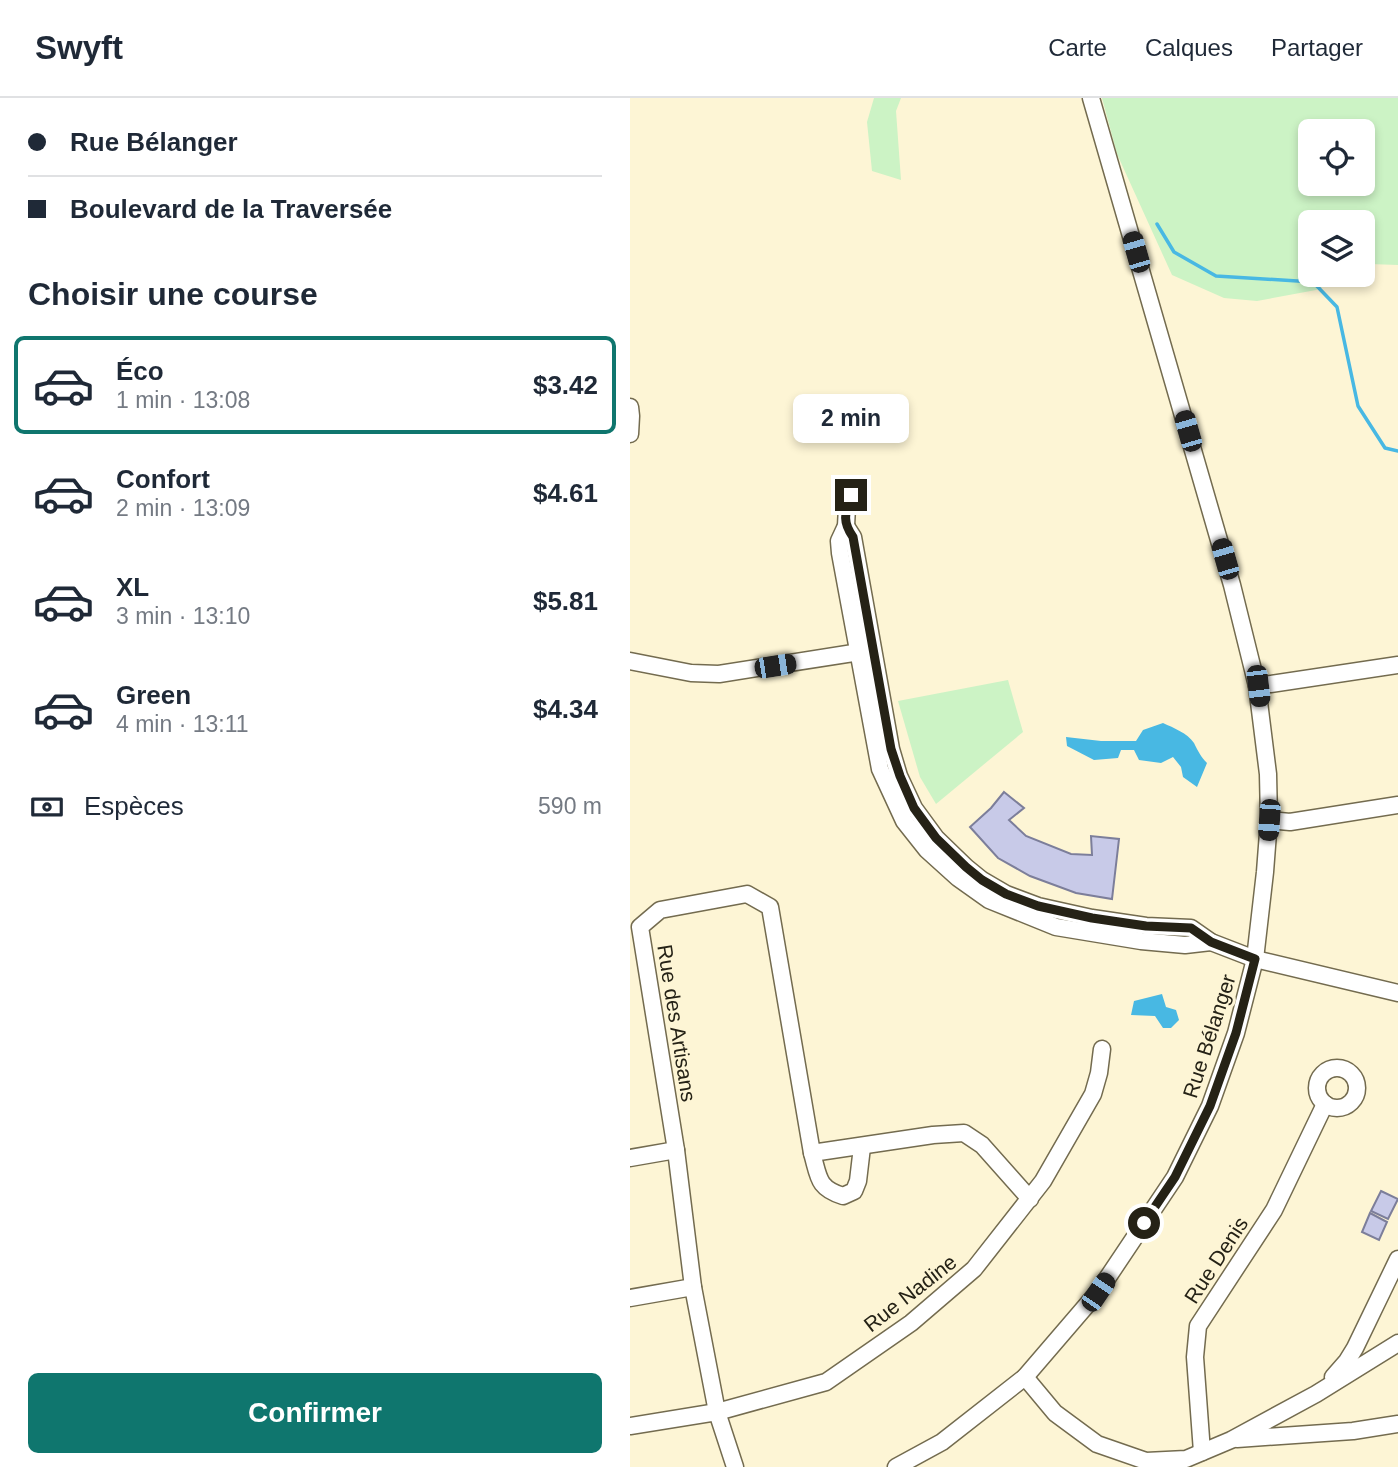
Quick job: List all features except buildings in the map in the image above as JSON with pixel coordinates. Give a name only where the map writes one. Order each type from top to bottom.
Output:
[{"type":"street","name":"Rue Bélanger","points":[[896,1467],[942,1442],[1025,1377],[1098,1292],[1175,1177],[1210,1106],[1236,1033],[1255,959],[1269,820],[1268,774],[1258,686],[1232,585],[1091,98]]},
{"type":"street","points":[[630,407],[630,434]]},
{"type":"street","points":[[851,495],[846,526],[839,541],[840,552],[865,651],[880,769],[904,821],[927,850],[958,878],[989,900],[1056,926],[1141,941],[1185,944],[1211,942],[1255,959],[1398,993]]},
{"type":"street","points":[[630,662],[691,673],[719,674],[865,651]]},
{"type":"street","points":[[1258,686],[1398,665]]},
{"type":"street","points":[[1269,820],[1290,822],[1398,805]]},
{"type":"street","name":"Rue des Artisans","points":[[735,1467],[717,1412],[693,1287],[676,1150],[640,927],[660,910],[747,894],[770,906],[812,1153],[821,1184],[830,1192],[843,1196],[854,1191],[858,1181],[862,1147]]},
{"type":"street","name":"Rue Nadine","points":[[630,1426],[717,1412],[826,1382],[911,1323],[974,1269],[1043,1181],[1093,1094],[1102,1049]]},
{"type":"street","name":"Rue Denis","points":[[1202,1452],[1195,1357],[1198,1326],[1274,1210],[1325,1104]]},
{"type":"street","points":[[812,1153],[964,1133],[982,1145],[1030,1199]]},
{"type":"street","points":[[630,1158],[676,1150]]},
{"type":"street","points":[[1317,1394],[1355,1348],[1396,1269]]},
{"type":"street","points":[[630,1298],[693,1287]]},
{"type":"street","points":[[1025,1377],[1055,1413],[1097,1444],[1146,1461],[1186,1459],[1231,1440],[1317,1394],[1398,1343]]},
{"type":"street","points":[[1231,1440],[1353,1431],[1398,1424]]},
{"type":"green space","points":[[874,98],[901,98],[896,111],[901,180],[872,171],[867,122]]},
{"type":"green space","points":[[1102,98],[1398,98],[1398,265],[1375,264],[1375,210],[1298,210],[1298,287],[1322,287],[1257,301],[1224,298],[1172,275],[1117,154]]},
{"type":"green space","points":[[1008,680],[1023,732],[936,804],[920,777],[898,701]]},
{"type":"water","points":[[1163,723],[1188,736],[1207,763],[1197,787],[1183,777],[1181,767],[1173,757],[1161,763],[1139,760],[1134,750],[1121,750],[1118,758],[1094,760],[1067,746],[1066,737],[1136,741],[1143,730]]},
{"type":"water","points":[[1162,994],[1166,1007],[1176,1010],[1179,1020],[1171,1028],[1163,1028],[1155,1016],[1131,1015],[1134,1001]]},
{"type":"waterway","points":[[1157,224],[1174,252],[1216,276],[1313,282],[1337,307],[1358,406],[1385,448],[1398,451]]},
{"type":"route","points":[[851,495],[846,526],[853,537],[891,749],[914,808],[936,838],[982,880],[1006,894],[1038,906],[1092,918],[1146,926],[1191,928],[1211,942],[1255,959],[1236,1033],[1210,1106],[1175,1177],[1144,1223]]}]
